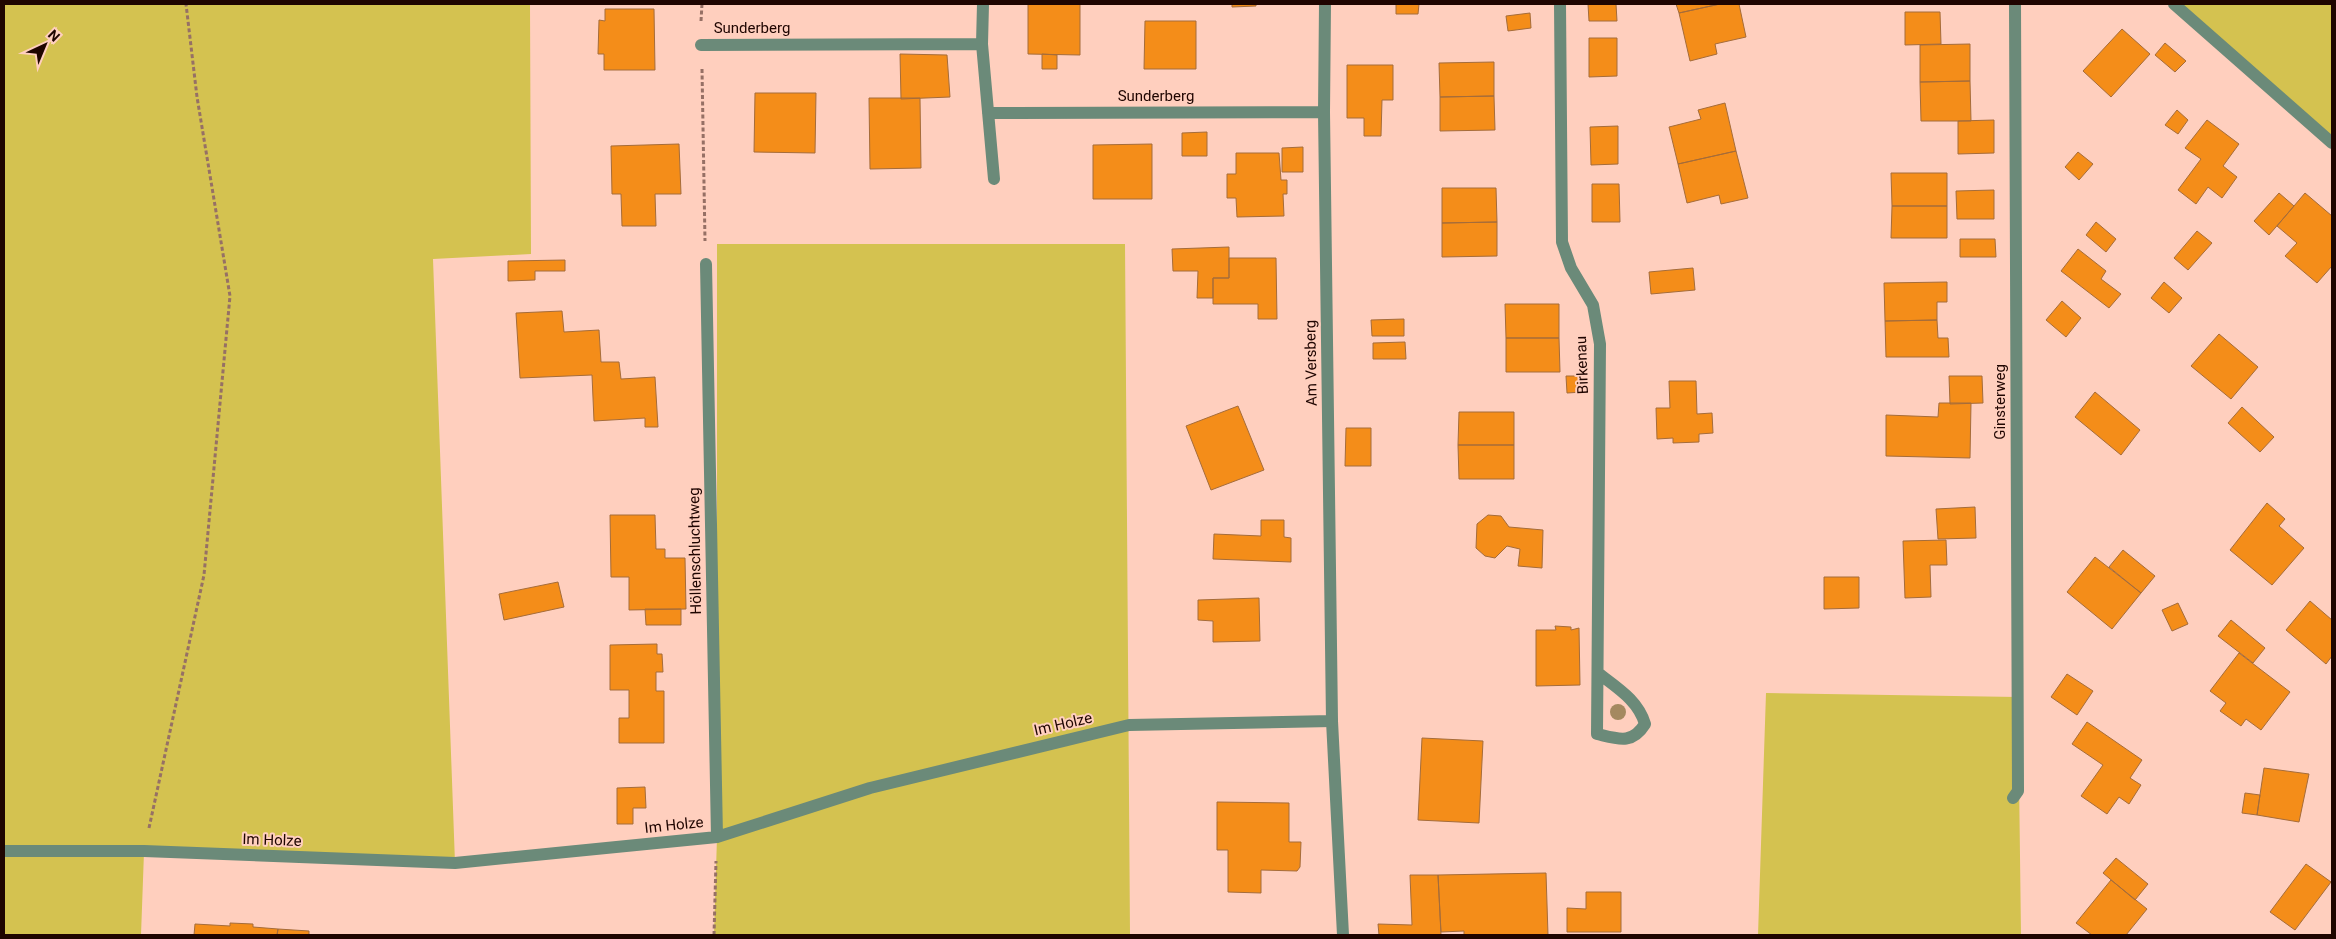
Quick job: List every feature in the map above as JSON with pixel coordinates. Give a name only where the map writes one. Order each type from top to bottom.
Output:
[{"type":"street","points":[[983,4],[982,44],[994,180]]},
{"type":"street","name":"Am Versberg","points":[[1325,4],[1324,112],[1332,721],[1343,935]]},
{"type":"street","name":"Birkenau","points":[[1560,4],[1562,242],[1571,268],[1593,305],[1600,344],[1597,734],[1630,739],[1639,734],[1645,724],[1641,711],[1627,696],[1598,673]]},
{"type":"street","name":"Ginsterweg","points":[[2013,798],[2018,792],[2015,4]]},
{"type":"street","points":[[2174,4],[2332,142]]},
{"type":"street","name":"Sunderberg","points":[[701,45],[982,44]]},
{"type":"street","name":"Sunderberg","points":[[988,113],[1324,112]]},
{"type":"street","name":"Höllenschluchtweg","points":[[706,264],[717,837]]},
{"type":"street","name":"Im Holze","points":[[4,851],[144,851],[455,863],[717,837],[870,788],[1129,725],[1332,721]]},
{"type":"path","points":[[144,851],[204,576],[230,296],[197,97],[186,4]]},
{"type":"path","points":[[701,45],[706,264]]},
{"type":"path","points":[[714,935],[717,837]]},
{"type":"shaded area","points":[[4,4],[530,4],[531,254],[433,259],[455,863],[144,852],[141,935],[4,935]]},
{"type":"shaded area","points":[[2174,4],[2332,4],[2332,143]]},
{"type":"shaded area","points":[[717,244],[1125,244],[1130,935],[714,935],[717,837]]},
{"type":"shaded area","points":[[1766,693],[2018,697],[2021,935],[1758,935]]},
{"type":"building","points":[[1028,4],[1080,4],[1080,55],[1028,54]]},
{"type":"building","points":[[1232,4],[1256,4],[1256,6],[1232,7]]},
{"type":"building","points":[[1396,4],[1419,4],[1418,14],[1396,14]]},
{"type":"building","points":[[1588,4],[1616,4],[1617,21],[1589,21]]},
{"type":"building","points":[[1676,4],[1720,4],[1679,13]]},
{"type":"building","points":[[1720,4],[1739,4],[1746,37],[1715,44],[1717,54],[1690,61],[1679,13]]},
{"type":"building","points":[[605,9],[654,9],[655,70],[604,70],[604,54],[598,54],[599,20],[605,21]]},
{"type":"building","points":[[1905,12],[1940,12],[1941,44],[1905,45]]},
{"type":"building","points":[[1530,13],[1531,28],[1508,31],[1506,16]]},
{"type":"building","points":[[1145,21],[1196,21],[1196,69],[1144,69]]},
{"type":"building","points":[[2122,29],[2150,54],[2111,97],[2083,71]]},
{"type":"building","points":[[1589,38],[1617,38],[1617,76],[1589,77]]},
{"type":"building","points":[[2165,43],[2186,61],[2175,72],[2155,55]]},
{"type":"building","points":[[1970,44],[1970,81],[1920,82],[1920,45]]},
{"type":"building","points":[[900,54],[947,55],[950,97],[901,99]]},
{"type":"building","points":[[1042,54],[1057,55],[1057,69],[1042,69]]},
{"type":"building","points":[[1494,62],[1494,96],[1440,97],[1439,63]]},
{"type":"building","points":[[1347,65],[1393,65],[1393,100],[1382,100],[1381,136],[1364,136],[1364,118],[1347,118]]},
{"type":"building","points":[[1970,81],[1971,121],[1921,121],[1920,82]]},
{"type":"building","points":[[755,93],[816,93],[815,153],[754,152]]},
{"type":"building","points":[[1494,96],[1495,130],[1440,131],[1440,97]]},
{"type":"building","points":[[869,98],[920,98],[921,168],[870,169]]},
{"type":"building","points":[[1725,103],[1736,151],[1678,164],[1669,127],[1701,119],[1698,110]]},
{"type":"building","points":[[2177,110],[2188,120],[2178,134],[2165,125]]},
{"type":"building","points":[[1994,120],[1994,153],[1958,154],[1958,121]]},
{"type":"building","points":[[2207,120],[2239,144],[2223,166],[2237,177],[2222,198],[2208,187],[2196,204],[2178,190],[2201,159],[2185,148]]},
{"type":"building","points":[[1618,126],[1618,164],[1591,165],[1590,127]]},
{"type":"building","points":[[1207,132],[1207,156],[1182,156],[1182,133]]},
{"type":"building","points":[[679,144],[681,194],[655,194],[656,226],[622,226],[621,194],[612,194],[611,146]]},
{"type":"building","points":[[1152,144],[1152,199],[1093,199],[1093,145]]},
{"type":"building","points":[[1303,147],[1303,172],[1282,172],[1282,148]]},
{"type":"building","points":[[1736,151],[1748,198],[1721,204],[1719,195],[1687,203],[1678,164]]},
{"type":"building","points":[[2078,152],[2093,164],[2079,180],[2065,167]]},
{"type":"building","points":[[1236,153],[1279,153],[1281,180],[1287,180],[1287,194],[1283,194],[1284,216],[1237,217],[1236,198],[1227,198],[1227,174],[1236,174]]},
{"type":"building","points":[[1891,173],[1947,173],[1947,206],[1892,206]]},
{"type":"building","points":[[1592,184],[1619,184],[1620,222],[1592,222]]},
{"type":"building","points":[[1442,188],[1496,188],[1497,222],[1442,223]]},
{"type":"building","points":[[1994,190],[1994,219],[1957,219],[1956,191]]},
{"type":"building","points":[[2279,193],[2294,206],[2269,235],[2254,221]]},
{"type":"building","points":[[2305,193],[2332,216],[2332,266],[2317,283],[2285,256],[2297,243],[2277,226]]},
{"type":"building","points":[[1892,206],[1947,206],[1947,238],[1891,238]]},
{"type":"building","points":[[1497,222],[1497,256],[1442,257],[1442,223]]},
{"type":"building","points":[[2096,222],[2116,239],[2106,252],[2086,235]]},
{"type":"building","points":[[2197,231],[2212,243],[2188,270],[2174,258]]},
{"type":"building","points":[[1960,239],[1995,239],[1996,257],[1960,257]]},
{"type":"building","points":[[1229,247],[1229,278],[1213,278],[1213,298],[1197,298],[1198,271],[1173,271],[1172,249]]},
{"type":"building","points":[[2078,249],[2106,271],[2101,279],[2121,294],[2109,308],[2061,271]]},
{"type":"building","points":[[1229,258],[1276,258],[1277,319],[1258,319],[1258,304],[1213,304],[1213,278],[1229,278]]},
{"type":"building","points":[[565,260],[565,271],[535,271],[535,280],[508,281],[508,261]]},
{"type":"building","points":[[1693,268],[1695,290],[1651,294],[1649,272]]},
{"type":"building","points":[[1947,282],[1947,302],[1937,302],[1937,320],[1885,321],[1884,283]]},
{"type":"building","points":[[2164,282],[2182,298],[2169,313],[2151,298]]},
{"type":"building","points":[[2062,301],[2081,318],[2066,337],[2046,320]]},
{"type":"building","points":[[1505,304],[1559,304],[1559,338],[1506,338]]},
{"type":"building","points":[[562,311],[564,332],[599,330],[601,362],[619,362],[621,379],[655,377],[658,427],[645,427],[645,418],[594,421],[592,375],[520,378],[516,313]]},
{"type":"building","points":[[1404,319],[1404,336],[1372,336],[1371,320]]},
{"type":"building","points":[[1937,320],[1938,338],[1948,338],[1949,357],[1886,357],[1885,321]]},
{"type":"building","points":[[2219,334],[2258,367],[2231,399],[2191,366]]},
{"type":"building","points":[[1506,338],[1559,338],[1560,372],[1506,372]]},
{"type":"building","points":[[1405,342],[1406,359],[1373,359],[1373,343]]},
{"type":"building","points":[[1566,376],[1583,376],[1583,392],[1567,393]]},
{"type":"building","points":[[1949,376],[1982,376],[1983,403],[1950,404]]},
{"type":"building","points":[[1669,381],[1696,381],[1697,414],[1712,413],[1713,433],[1699,434],[1699,442],[1673,443],[1673,438],[1657,439],[1656,408],[1670,408]]},
{"type":"building","points":[[2095,392],[2140,430],[2121,455],[2075,417]]},
{"type":"building","points":[[1939,403],[1971,403],[1970,458],[1886,456],[1886,415],[1938,417]]},
{"type":"building","points":[[1238,406],[1264,470],[1211,490],[1186,426]]},
{"type":"building","points":[[2242,407],[2274,437],[2260,452],[2228,423]]},
{"type":"building","points":[[1459,412],[1514,412],[1514,445],[1458,445]]},
{"type":"building","points":[[1346,428],[1371,428],[1371,466],[1345,466]]},
{"type":"building","points":[[1458,445],[1514,445],[1514,479],[1459,479]]},
{"type":"building","points":[[2267,503],[2285,519],[2279,526],[2304,548],[2272,585],[2230,550]]},
{"type":"building","points":[[1975,507],[1976,538],[1938,539],[1936,509]]},
{"type":"building","points":[[610,515],[655,515],[656,549],[665,549],[665,558],[685,558],[686,609],[629,610],[629,577],[611,577]]},
{"type":"building","points":[[1488,515],[1501,516],[1509,527],[1543,530],[1542,568],[1518,566],[1520,549],[1507,546],[1495,558],[1485,556],[1476,548],[1477,524]]},
{"type":"building","points":[[1261,520],[1284,520],[1284,537],[1291,538],[1291,562],[1213,559],[1214,534],[1261,536]]},
{"type":"building","points":[[1946,540],[1947,565],[1930,565],[1931,597],[1905,598],[1903,541]]},
{"type":"building","points":[[2123,550],[2155,576],[2141,593],[2109,567]]},
{"type":"building","points":[[2095,557],[2141,593],[2112,629],[2067,592]]},
{"type":"building","points":[[1824,577],[1859,577],[1859,608],[1824,609]]},
{"type":"building","points":[[558,582],[564,607],[504,620],[499,594]]},
{"type":"building","points":[[1259,598],[1260,641],[1213,642],[1213,621],[1198,620],[1198,600]]},
{"type":"building","points":[[2310,601],[2332,620],[2332,656],[2326,664],[2286,630]]},
{"type":"building","points":[[2178,603],[2188,624],[2172,631],[2162,610]]},
{"type":"building","points":[[645,609],[681,609],[681,625],[646,625]]},
{"type":"building","points":[[2231,620],[2265,648],[2253,663],[2218,636]]},
{"type":"building","points":[[1555,626],[1571,627],[1571,630],[1579,628],[1580,685],[1536,686],[1536,630],[1556,630]]},
{"type":"building","points":[[657,644],[657,654],[662,654],[663,672],[656,672],[656,691],[664,691],[664,743],[619,743],[619,718],[629,718],[629,690],[610,690],[610,645]]},
{"type":"building","points":[[2239,653],[2290,692],[2261,730],[2246,719],[2241,726],[2220,711],[2226,703],[2210,691]]},
{"type":"building","points":[[2067,674],[2093,691],[2077,715],[2051,697]]},
{"type":"building","points":[[2087,722],[2142,760],[2130,778],[2141,785],[2129,804],[2119,797],[2107,814],[2081,796],[2103,765],[2072,744]]},
{"type":"building","points":[[1422,738],[1483,741],[1479,823],[1418,820]]},
{"type":"building","points":[[2264,768],[2309,774],[2299,822],[2257,815]]},
{"type":"building","points":[[645,787],[646,808],[633,808],[633,824],[617,824],[617,788]]},
{"type":"building","points":[[2245,793],[2260,795],[2257,815],[2242,813]]},
{"type":"building","points":[[1217,802],[1289,803],[1289,842],[1301,842],[1300,867],[1297,871],[1261,870],[1261,893],[1228,892],[1228,850],[1217,850]]},
{"type":"building","points":[[2116,858],[2148,884],[2135,900],[2103,873]]},
{"type":"building","points":[[2306,864],[2331,882],[2295,930],[2270,912]]},
{"type":"building","points":[[1546,873],[1548,935],[1464,935],[1464,931],[1441,932],[1438,875]]},
{"type":"building","points":[[1410,875],[1438,875],[1441,935],[1379,935],[1378,924],[1412,925]]},
{"type":"building","points":[[2111,880],[2147,909],[2126,935],[2092,935],[2076,923]]},
{"type":"building","points":[[1586,892],[1621,892],[1621,932],[1567,932],[1567,908],[1586,909]]},
{"type":"building","points":[[230,923],[253,924],[253,927],[278,929],[277,935],[194,935],[195,924],[230,926]]},
{"type":"building","points":[[278,929],[309,931],[309,935],[277,935]]}]
